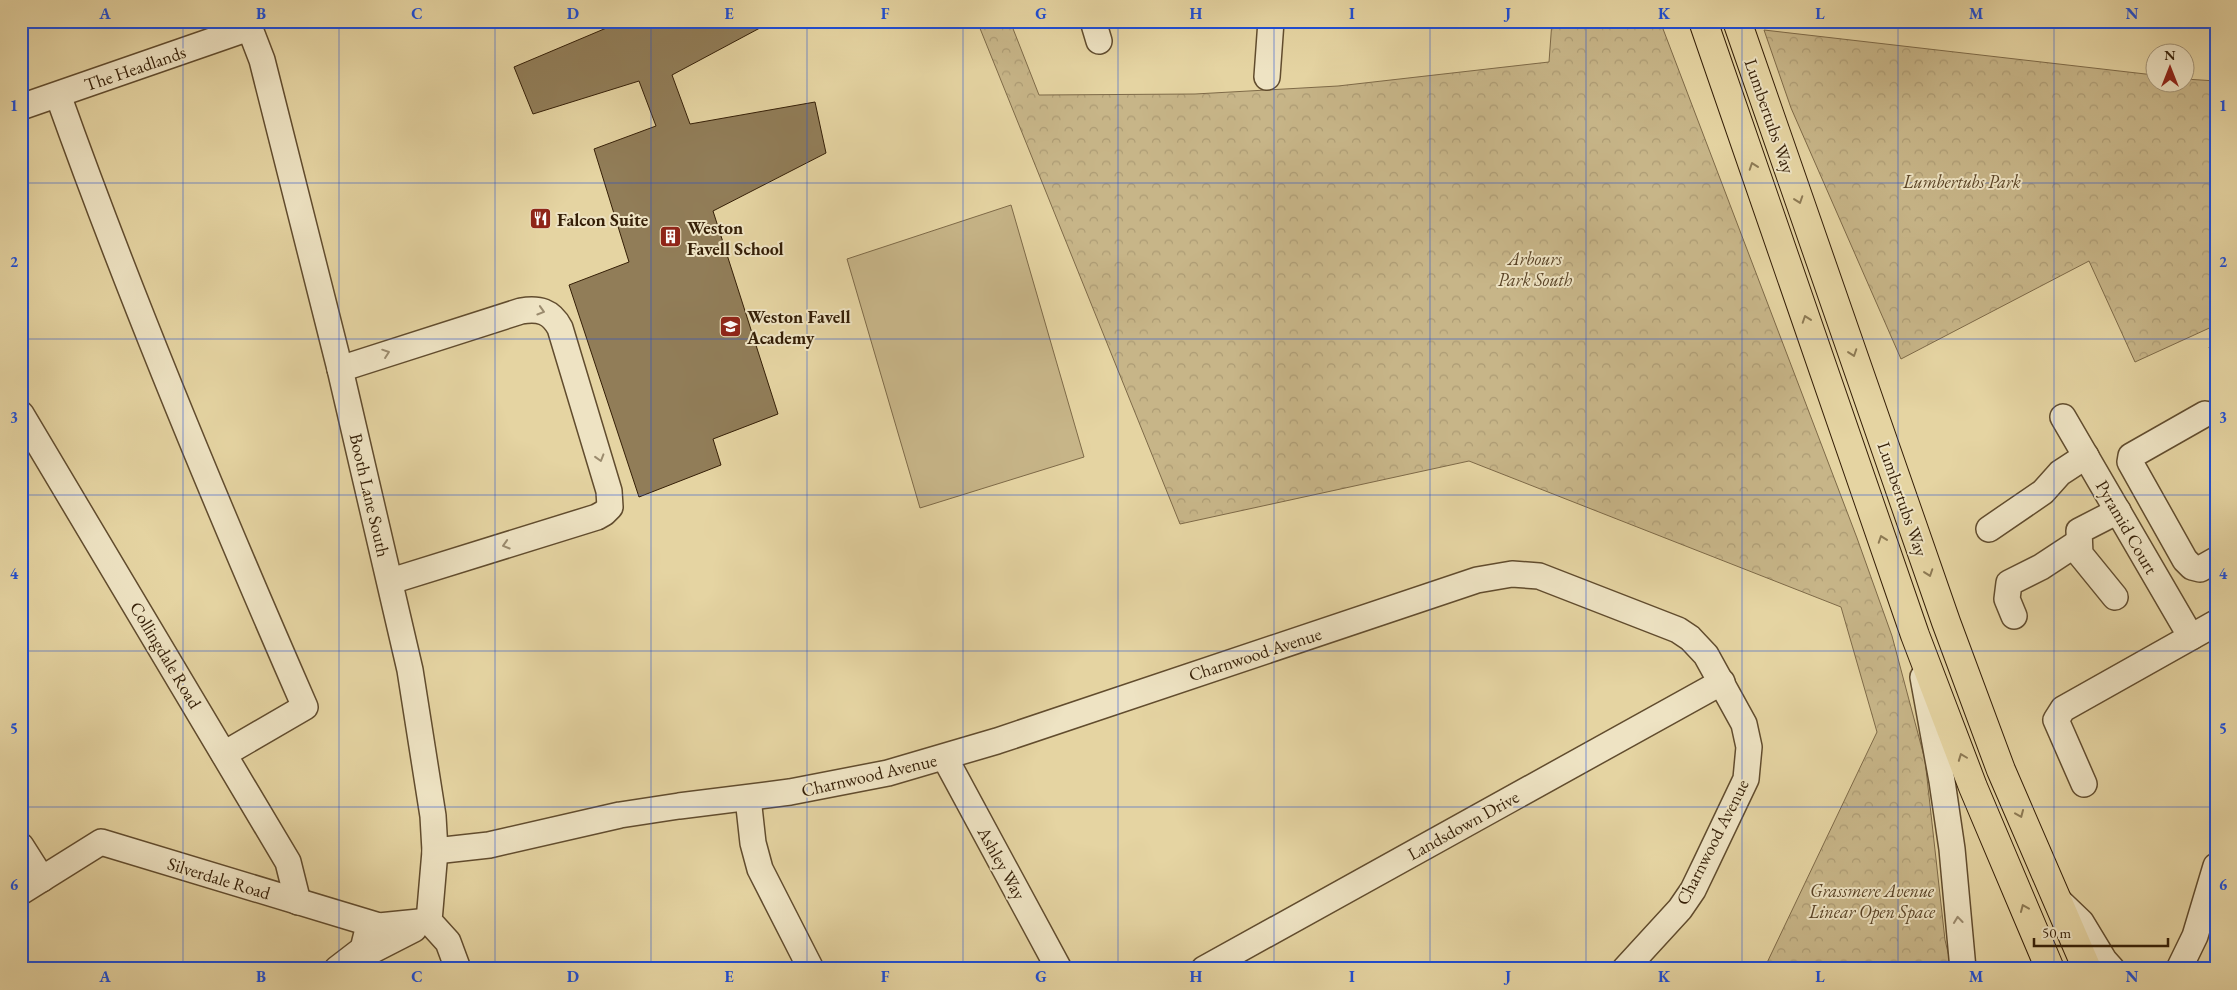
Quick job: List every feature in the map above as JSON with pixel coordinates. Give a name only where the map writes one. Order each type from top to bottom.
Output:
[{"type":"highway","name":"Lumbertubs Way","points":[[1702,21],[1915,635],[1974,787],[2050,969]]},
{"type":"highway","name":"Lumbertubs Way","points":[[1737,21],[1946,622],[2000,770],[2087,969]]},
{"type":"street","points":[[1267,77],[1271,21]]},
{"type":"street","name":"The Headlands","points":[[21,107],[248,25]]},
{"type":"street","name":"Booth Lane South","points":[[248,25],[262,60],[340,369],[391,581],[410,670],[427,771],[435,851],[429,921]]},
{"type":"street","points":[[58,95],[109,236],[229,535],[305,707],[224,754]]},
{"type":"street","points":[[340,369],[521,311],[544,310],[552,315],[560,328],[610,491],[610,507],[604,514],[598,517],[391,581]]},
{"type":"street","name":"Collingdale Road","points":[[21,414],[288,862],[298,902]]},
{"type":"street","points":[[2205,414],[2131,456],[2130,462],[2185,560],[2192,567],[2200,569],[2216,560]]},
{"type":"street","name":"Pyramid Court","points":[[2063,417],[2191,637]]},
{"type":"street","points":[[1988,530],[2043,492],[2060,472],[2086,456]]},
{"type":"street","points":[[2115,597],[2080,554],[2079,531],[2118,511]]},
{"type":"street","points":[[2014,616],[2007,598],[2009,583],[2041,567],[2079,542]]},
{"type":"street","points":[[2156,578],[2185,560]]},
{"type":"street","name":"Charnwood Avenue","points":[[435,851],[489,846],[620,815],[748,798],[851,781],[945,758],[1477,580],[1512,574],[1539,576],[1678,630],[1700,646],[1738,710],[1747,736],[1749,747],[1746,779],[1693,890],[1680,909],[1625,969]]},
{"type":"street","points":[[2084,784],[2056,720],[2064,709],[2216,623]]},
{"type":"street","points":[[1915,635],[1942,780],[1952,849],[1963,969]]},
{"type":"street","name":"Landsdown Drive","points":[[1204,969],[1722,682]]},
{"type":"street","name":"Ashley Way","points":[[945,758],[1059,969]]},
{"type":"street","points":[[748,798],[753,843],[760,869],[811,969]]},
{"type":"street","name":"Silverdale Road","points":[[31,886],[101,842],[370,923],[389,926],[407,922],[429,921]]},
{"type":"street","points":[[21,846],[31,886]]},
{"type":"street","points":[[2179,969],[2195,936],[2216,866]]},
{"type":"street","points":[[2055,897],[2081,922],[2104,960],[2112,969]]},
{"type":"street","points":[[363,949],[373,950],[429,921],[448,942],[458,969]]},
{"type":"street","points":[[337,969],[363,949],[370,923]]},
{"type":"green space","name":"Arbours Park South","points":[[977,21],[1010,21],[1039,95],[1195,94],[1338,86],[1549,62],[1552,21],[1660,21],[1857,538],[1892,636],[1925,760],[1945,940],[1952,969],[1764,969],[1877,732],[1841,607],[1469,461],[1180,524]]},
{"type":"green space","name":"Lumbertubs Park","points":[[1764,30],[2144,74],[2144,92],[2194,92],[2194,80],[2216,81],[2216,325],[2135,362],[2089,261],[1901,359],[1791,108]]},
{"type":"green space","points":[[1011,205],[1084,457],[920,508],[847,259]]},
{"type":"building","name":"Weston Favell School","points":[[623,21],[773,21],[672,75],[690,124],[815,102],[826,153],[713,211],[778,414],[713,439],[721,465],[639,497],[569,285],[629,262],[594,149],[656,126],[639,81],[533,114],[514,67]]},
{"type":"building","points":[[2216,343],[2216,359],[2209,347]]},
{"type":"place","name":"Falcon Suite","points":[[541,219]]},
{"type":"place","name":"Weston Favell School","points":[[671,237]]},
{"type":"place","name":"Weston Favell Academy","points":[[731,326]]},
{"type":"park label","name":"Grassmere Avenue Linear Open Space","points":[[1872,900]]}]
